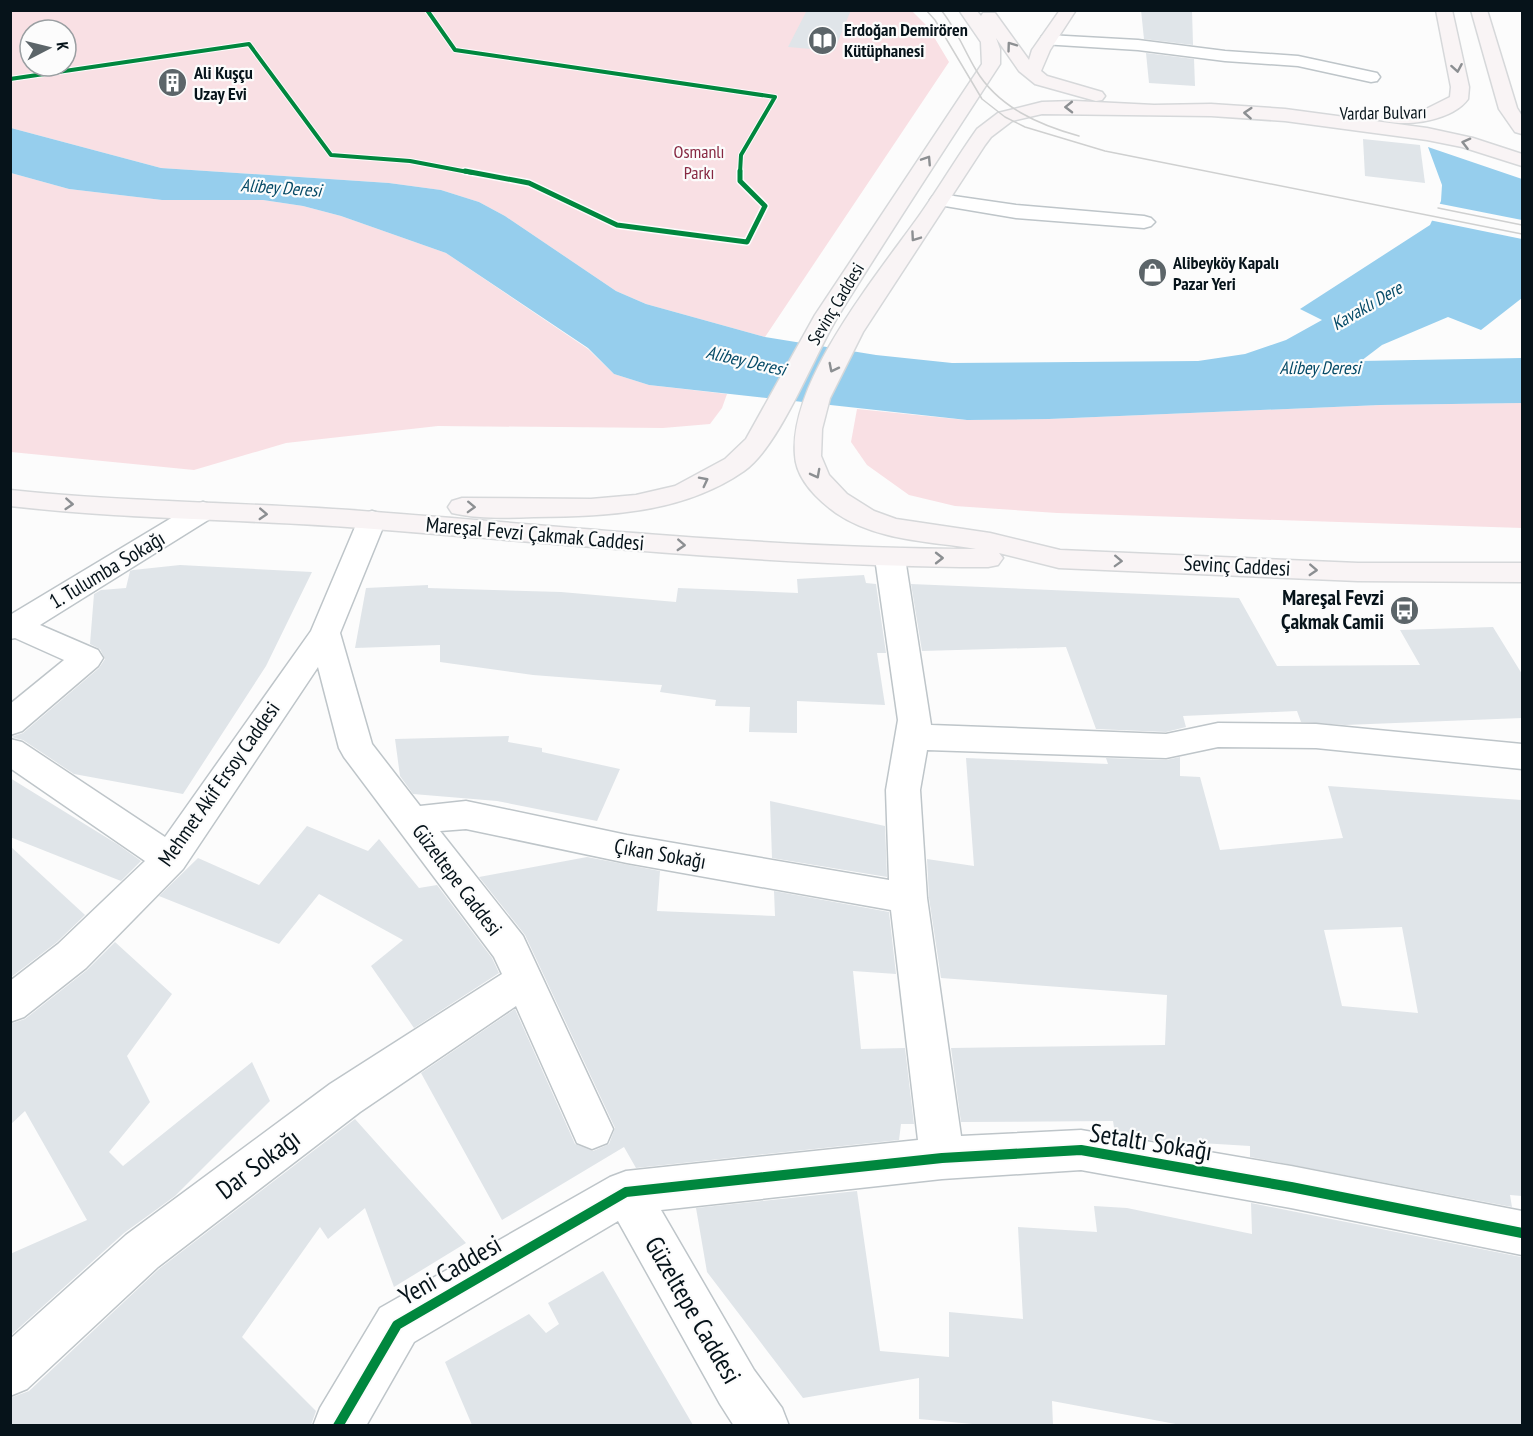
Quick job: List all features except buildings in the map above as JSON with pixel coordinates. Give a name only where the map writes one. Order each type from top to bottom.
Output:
[{"type":"main road","name":"Sevinç Caddesi","points":[[372,520],[423,510],[464,507],[591,508],[636,503],[684,492],[735,465],[757,443],[827,315],[991,64],[993,52],[989,39],[967,10]]},
{"type":"main road","points":[[984,10],[1032,73],[1041,80],[1056,86],[1095,96],[1211,110],[1285,115],[1427,134],[1466,142],[1522,160]]},
{"type":"main road","points":[[1032,73],[1035,62],[1068,10]]},
{"type":"main road","name":"Vardar Bulvarı","points":[[1285,115],[1399,117],[1436,112],[1459,99],[1460,87],[1444,10]]},
{"type":"main road","points":[[1436,112],[1448,122],[1505,125],[1501,89],[1479,10]]},
{"type":"main road","name":"Sevinç Caddesi","points":[[1211,110],[1042,108],[1005,117],[984,133],[859,320],[819,394],[807,440],[808,458],[819,481],[834,499],[865,517],[902,529],[1010,546],[1059,559],[1359,572],[1522,573]]},
{"type":"main road","name":"Mareşal Fevzi Çakmak Caddesi","points":[[10,498],[65,504],[372,520],[620,542],[890,558],[1059,559]]},
{"type":"street","points":[[1048,40],[1138,45],[1225,56],[1298,61],[1371,77]]},
{"type":"street","points":[[940,200],[967,206],[1025,213],[1144,222]]},
{"type":"street","name":"1. Tulumba Sokağı","points":[[13,627],[203,511]]},
{"type":"street","name":"Mehmet Akif Ersoy Caddesi","points":[[10,1005],[72,956],[170,859],[325,633],[372,520]]},
{"type":"street","points":[[890,558],[915,720],[903,790],[908,898],[942,1158]]},
{"type":"street","points":[[10,723],[87,658],[13,627]]},
{"type":"street","name":"Güzeltepe Caddesi","points":[[325,633],[356,748],[509,947],[592,1130]]},
{"type":"street","points":[[911,737],[1166,746],[1218,735],[1316,736],[1522,756]]},
{"type":"street","points":[[10,751],[170,859]]},
{"type":"street","name":"Çıkan Sokağı","points":[[412,820],[466,815],[627,849],[908,898]]},
{"type":"street","name":"Dar Sokağı","points":[[10,1372],[142,1251],[345,1098],[524,980]]},
{"type":"street","name":"Setaltı Sokağı","points":[[626,1192],[942,1158],[1081,1150],[1291,1187],[1522,1233]]},
{"type":"street","name":"Güzeltepe Caddesi","points":[[626,1192],[737,1387],[764,1425]]},
{"type":"street","name":"Yeni Caddesi","points":[[338,1425],[346,1416],[397,1325],[626,1192]]},
{"type":"green space","name":"Osmanlı Parkı","points":[[10,11],[912,11],[928,27],[949,62],[765,337],[646,304],[616,291],[505,216],[479,202],[441,190],[389,183],[161,168],[11,128]]},
{"type":"green space","points":[[11,173],[69,189],[162,200],[263,200],[303,206],[341,216],[446,253],[588,349],[614,374],[649,385],[727,394],[722,408],[710,424],[663,428],[438,426],[286,443],[194,470],[11,452]]},
{"type":"green space","points":[[1522,403],[1522,528],[1057,513],[955,506],[909,495],[867,465],[851,442],[857,409],[966,420],[1049,419],[1380,405]]},
{"type":"water","name":"Alibey Deresi","points":[[11,128],[161,168],[389,183],[441,190],[479,202],[505,216],[616,291],[646,304],[765,337],[876,355],[952,363],[1198,361],[1245,354],[1286,340],[1322,320],[1300,309],[1430,225],[1441,201],[1442,185],[1428,147],[1522,179],[1522,298],[1481,330],[1448,317],[1382,345],[1361,361],[1522,358],[1522,403],[1380,405],[1049,419],[967,420],[649,385],[614,374],[588,348],[446,253],[341,216],[303,206],[263,200],[162,200],[69,189],[11,173]]},
{"type":"pier","points":[[1436,203],[1522,220],[1522,239],[1429,220]]},
{"type":"tram line","points":[[926,10],[935,20],[982,99],[1005,117],[1025,127],[1105,151],[1522,234]]},
{"type":"tram line","points":[[941,10],[956,32],[976,70],[996,94],[1021,113],[1079,136]]},
{"type":"tram line","points":[[1438,208],[1522,225]]},
{"type":"cycle path","points":[[10,79],[249,44],[331,155],[410,161],[529,183],[617,225],[747,242],[765,206],[740,181],[741,155],[775,97],[455,50],[427,10]]},
{"type":"cycle path","points":[[338,1426],[397,1325],[626,1192],[942,1158],[1081,1150],[1291,1187],[1522,1233]]},
{"type":"place","name":"Erdoğan Demirören Kütüphanesi","points":[[823,40]]},
{"type":"place","name":"Ali Kuşçu Uzay Evi","points":[[173,83]]},
{"type":"place","name":"Alibeyköy Kapalı Pazar Yeri","points":[[1152,273]]},
{"type":"place","name":"Mareşal Fevzi Çakmak Camii","points":[[1405,610]]},
{"type":"water label","name":"Kavaklı Dere","points":[[1367,306]]}]
